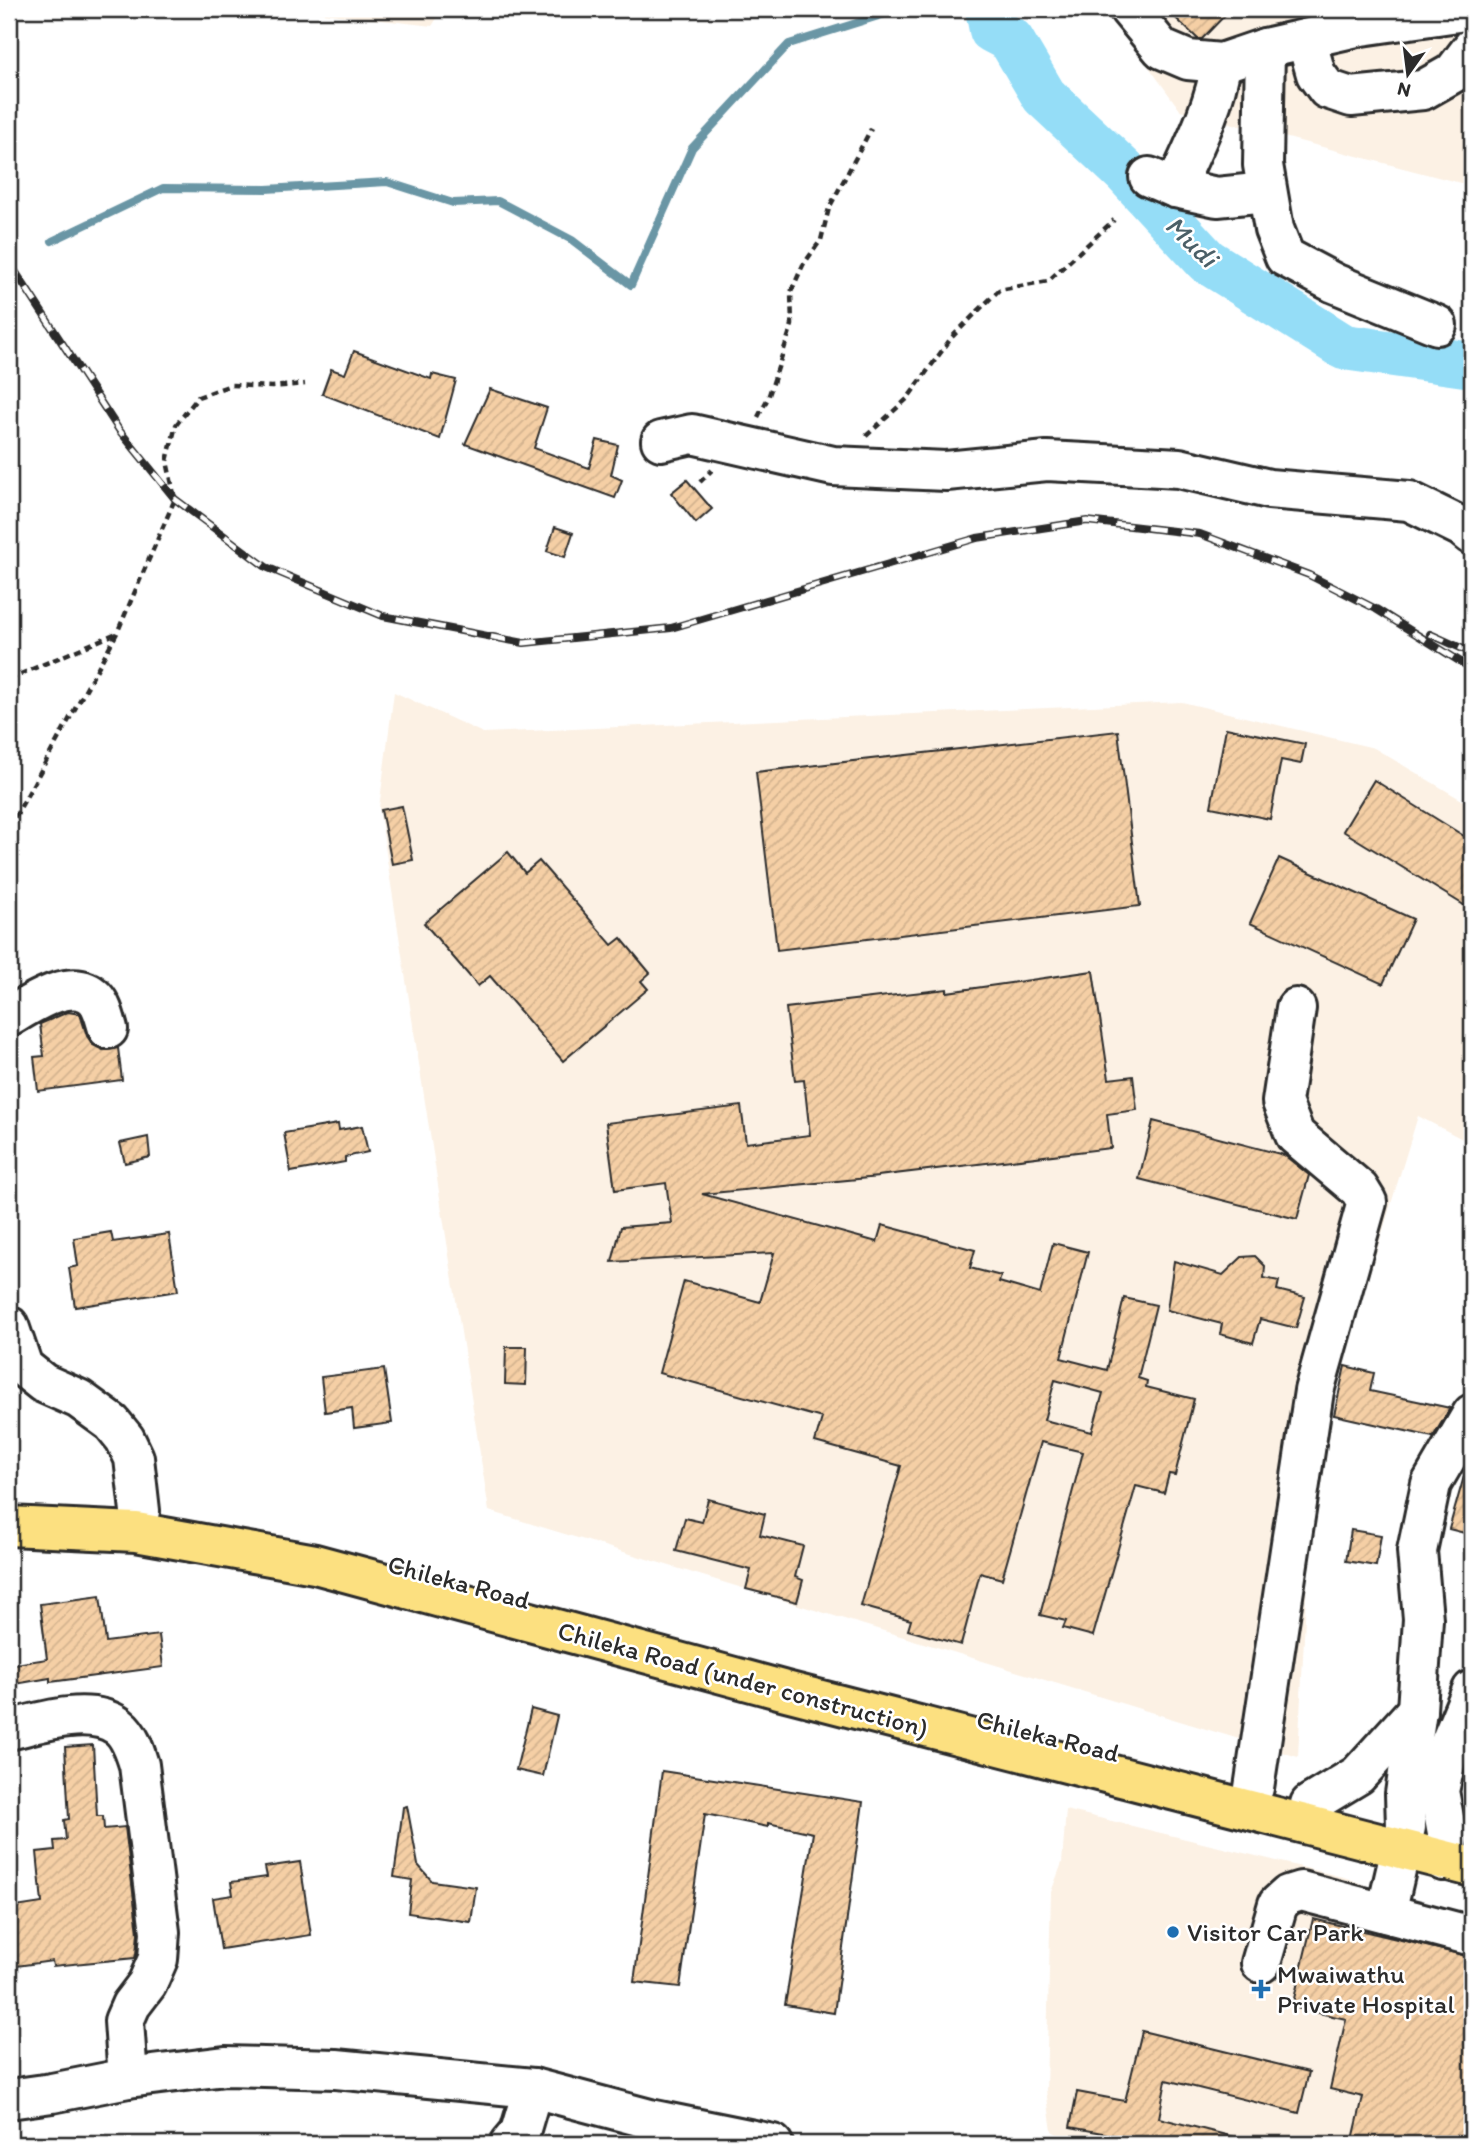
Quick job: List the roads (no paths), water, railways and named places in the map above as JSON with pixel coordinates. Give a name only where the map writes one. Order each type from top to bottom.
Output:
[{"type":"highway","name":"Chileka Road","points":[[9,1505],[140,1511],[332,1547],[818,1679],[1254,1788],[1310,1804],[1404,1839],[1459,1853]]},
{"type":"highway","name":"Chileka Road (under construction)","points":[[9,1526],[136,1532],[315,1564],[786,1691],[1404,1839]]},
{"type":"street","points":[[1129,9],[1163,49],[1188,60],[1221,63],[1265,48],[1361,26],[1472,10]]},
{"type":"street","points":[[1306,39],[1316,74],[1327,89],[1351,97],[1423,90],[1453,72],[1472,48]]},
{"type":"street","points":[[1265,48],[1263,164],[1274,229],[1285,257],[1334,283],[1437,325]]},
{"type":"street","points":[[1221,63],[1210,106],[1162,183],[1217,197],[1266,192]]},
{"type":"street","points":[[661,441],[692,434],[833,466],[946,471],[1047,461],[1179,468],[1269,489],[1409,501],[1462,527],[1472,535]]},
{"type":"street","points":[[9,1017],[58,992],[85,990],[97,1000],[108,1029]]},
{"type":"street","points":[[1254,1788],[1314,1391],[1367,1202],[1359,1189],[1295,1135],[1282,1102],[1296,1008]]},
{"type":"street","points":[[9,1326],[23,1367],[43,1383],[79,1398],[112,1423],[125,1439],[134,1458],[140,1511]]},
{"type":"street","points":[[1385,1913],[1404,1839],[1405,1794],[1417,1710],[1423,1619],[1418,1551],[1424,1515],[1431,1484],[1472,1414]]},
{"type":"street","points":[[1459,1853],[1439,1791],[1461,1745],[1472,1690]]},
{"type":"street","points":[[1310,1804],[1358,1775],[1417,1710]]},
{"type":"street","points":[[9,1730],[55,1718],[96,1718],[118,1726],[132,1744],[139,1765],[160,1932],[158,1959],[147,1984],[131,2005],[124,2021],[128,2078]]},
{"type":"street","points":[[1261,1963],[1278,1904],[1288,1895],[1301,1891],[1472,1936]]},
{"type":"street","points":[[9,2099],[128,2078],[225,2066],[348,2070],[533,2088],[650,2119],[773,2144]]},
{"type":"street","points":[[510,2144],[520,2132],[533,2088]]},
{"type":"waterway","points":[[52,241],[163,188],[266,189],[387,182],[453,203],[498,201],[572,240],[631,285],[692,148],[789,44],[901,9]]},
{"type":"waterway","points":[[957,9],[971,9],[1025,63],[1064,130],[1133,199],[1254,300],[1365,358],[1459,377],[1472,371]]},
{"type":"waterway","name":"Mudi","points":[[988,9],[992,30],[1011,40],[1044,96],[1125,172],[1207,261],[1344,347],[1472,365]]},
{"type":"railway","points":[[9,262],[119,430],[175,499],[266,567],[383,616],[524,643],[671,628],[977,538],[1087,521],[1200,534],[1309,575],[1376,609],[1472,669]]},
{"type":"railway","points":[[1430,634],[1472,653]]},
{"type":"place","name":"Visitor Car Park","points":[[1173,1932]]},
{"type":"place","name":"Mwaiwathu Private Hospital","points":[[1261,1989]]}]
